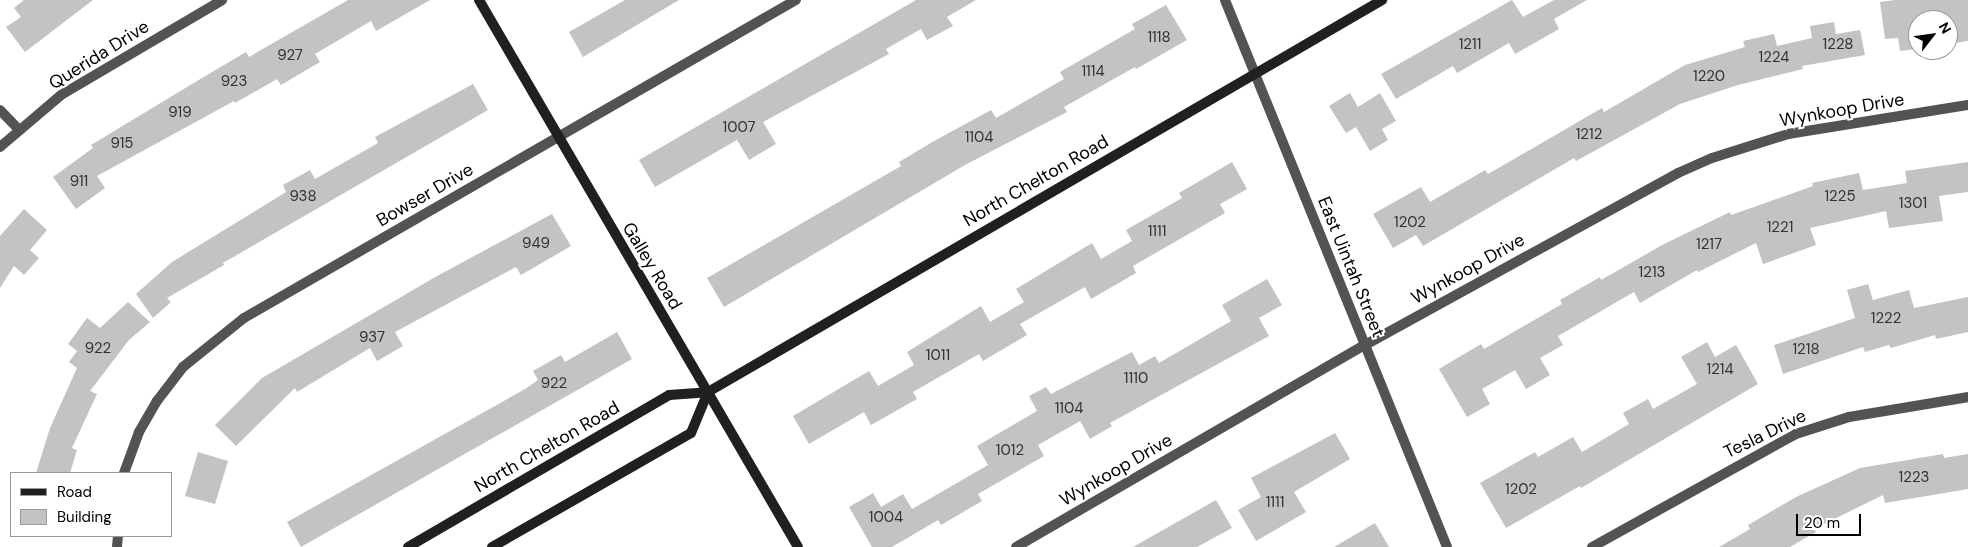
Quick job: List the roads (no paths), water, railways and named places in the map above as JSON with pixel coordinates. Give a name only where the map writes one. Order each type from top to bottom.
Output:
[{"type":"main road","name":"Galley Road","points":[[479,0],[557,137],[798,547]]},
{"type":"main road","name":"North Chelton Road","points":[[408,547],[669,395],[708,392],[1253,73],[1382,0]]},
{"type":"main road","points":[[492,547],[691,433],[708,392]]},
{"type":"street","name":"Querida Drive","points":[[0,147],[62,95],[222,0]]},
{"type":"street","name":"Bowser Drive","points":[[124,472],[139,432],[157,401],[183,367],[212,341],[244,318],[796,0]]},
{"type":"street","name":"East Uintah Street","points":[[1225,0],[1253,73],[1447,547]]},
{"type":"street","name":"Wynkoop Drive","points":[[1016,547],[1365,345],[1643,190],[1712,158],[1788,134],[1968,105]]},
{"type":"street","points":[[0,110],[19,130]]},
{"type":"street","name":"Tesla Drive","points":[[1592,547],[1796,434],[1858,415],[1968,397]]}]
